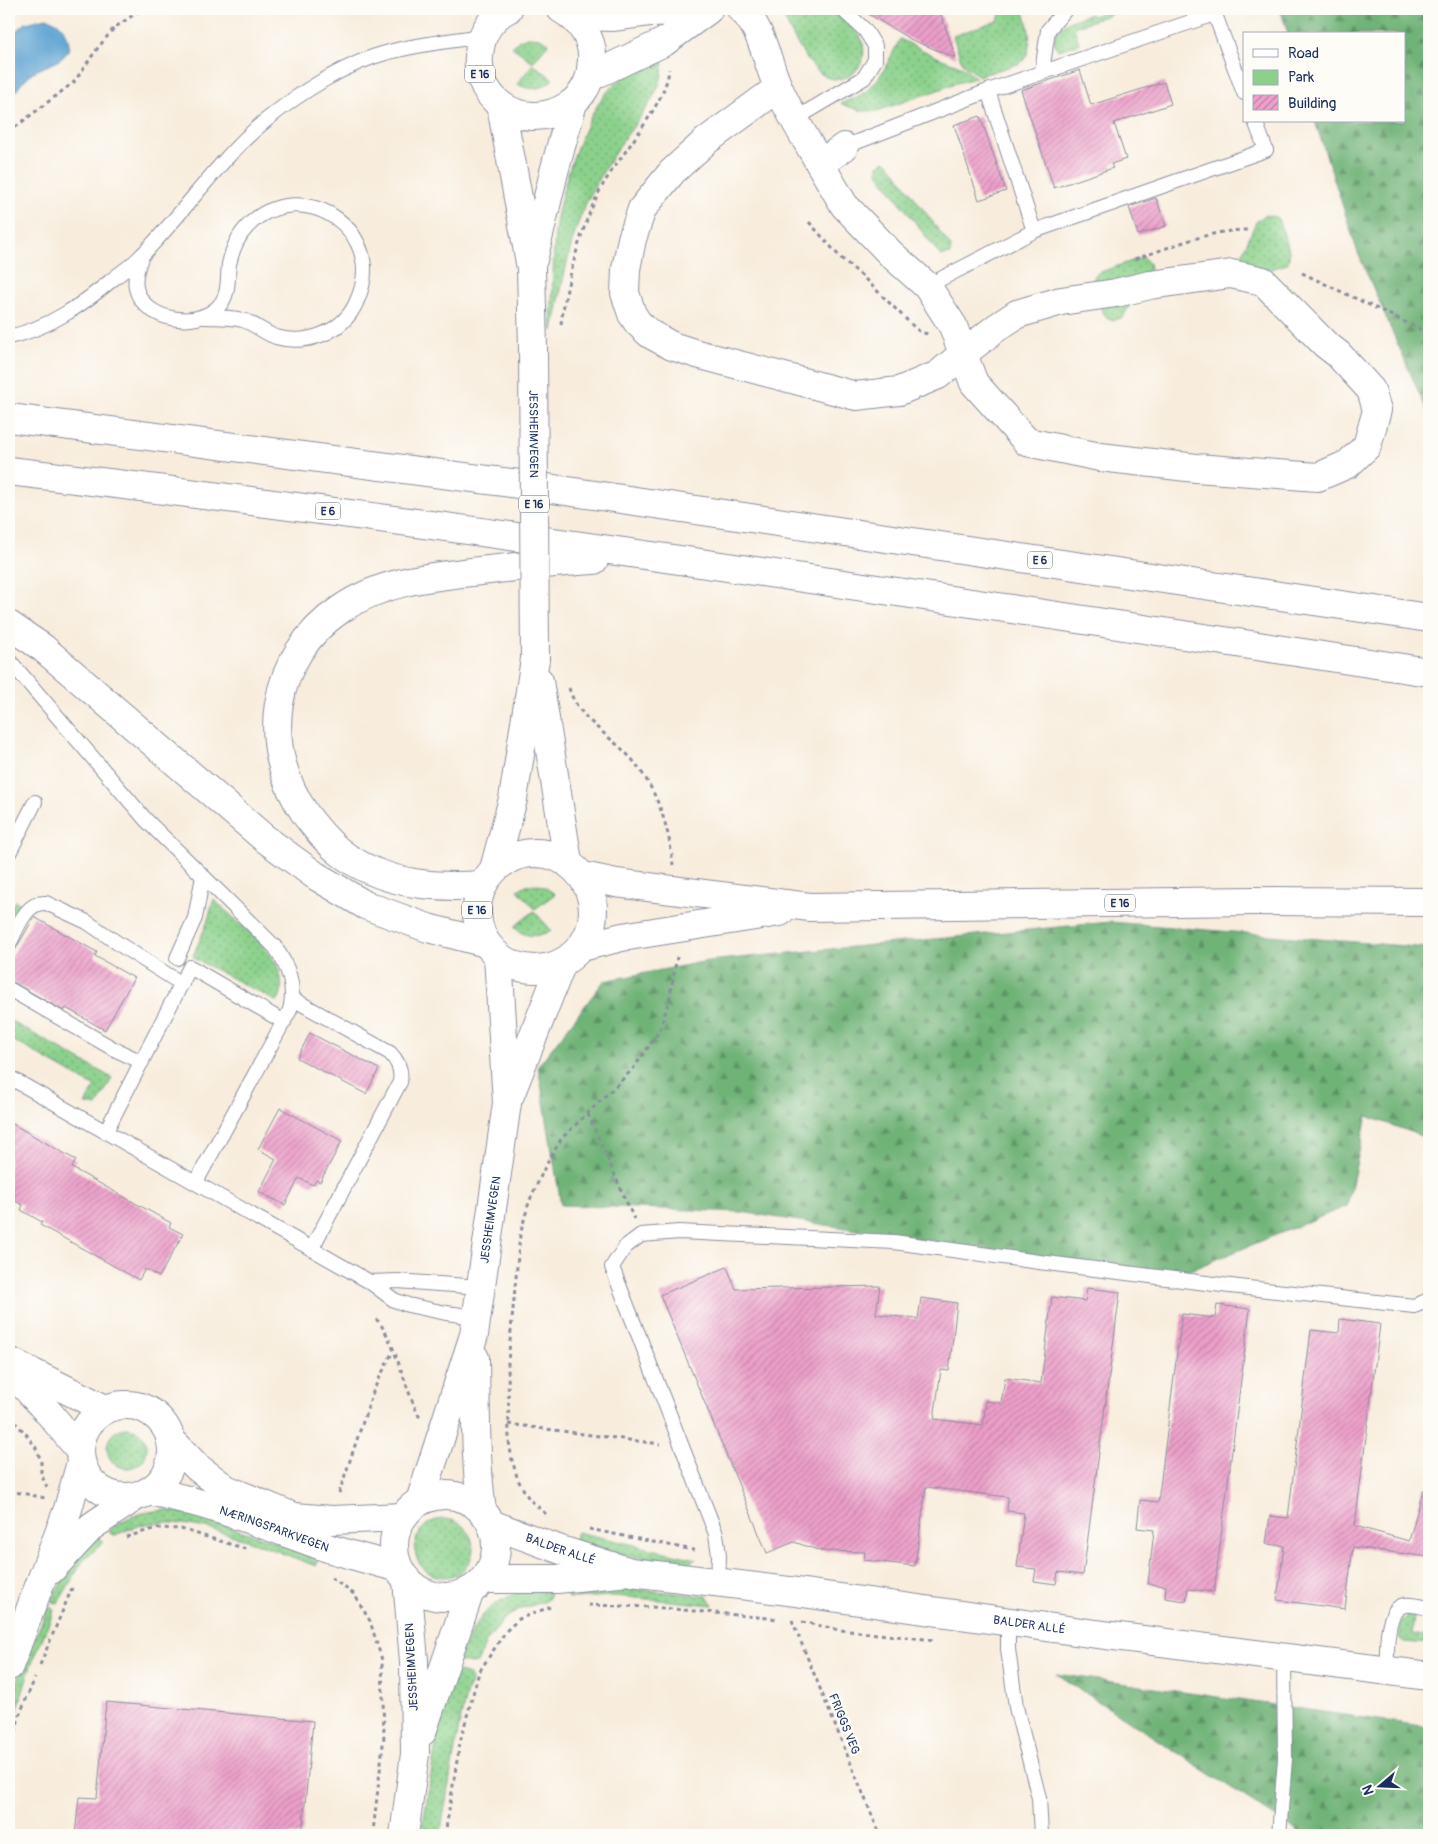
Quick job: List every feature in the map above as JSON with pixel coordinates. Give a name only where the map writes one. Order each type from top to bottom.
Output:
[{"type":"main road","points":[[482,36],[492,21],[508,9]]},
{"type":"main road","points":[[567,12],[614,17],[651,12],[710,9]]},
{"type":"main road","points":[[590,77],[664,42],[710,9]]},
{"type":"main road","points":[[741,9],[749,15],[757,31],[778,88],[844,206],[891,254],[927,286],[944,310],[952,326],[963,354],[974,383],[1027,442],[1100,457],[1196,468],[1318,477],[1348,464],[1367,446],[1377,410],[1371,390],[1338,354],[1319,338],[1263,281],[1231,274],[1150,285],[1116,293],[1061,301],[1017,314],[963,354],[938,374],[899,391],[856,396],[672,346],[650,334],[638,323],[632,314],[625,293],[626,269],[632,239],[642,209],[672,172],[706,141],[778,88]]},
{"type":"main road","name":"E 16","points":[[482,36],[478,56],[480,75],[489,93],[501,106],[518,114],[537,117],[556,113],[573,103],[584,91],[590,77],[593,55],[587,33],[567,12]]},
{"type":"main road","name":"JESSHEIMVEGEN","points":[[531,268],[573,103]]},
{"type":"main road","name":"JESSHEIMVEGEN","points":[[488,877],[512,799],[535,659],[531,268],[501,106]]},
{"type":"main road","points":[[820,164],[844,147]]},
{"type":"main road","name":"E 6","points":[[9,418],[607,496],[1429,618]]},
{"type":"main road","name":"E 6","points":[[9,471],[206,494],[647,556],[1429,672]]},
{"type":"main road","name":"E 6","points":[[488,877],[436,886],[412,884],[370,870],[348,858],[331,845],[300,806],[288,785],[281,763],[276,729],[279,700],[291,663],[322,623],[341,608],[366,595],[394,584],[432,576],[530,565],[647,556]]},
{"type":"main road","points":[[9,625],[43,648],[264,838],[316,876],[365,905],[492,949]]},
{"type":"main road","name":"JESSHEIMVEGEN","points":[[535,659],[576,869]]},
{"type":"main road","name":"E 16","points":[[810,907],[622,938],[572,955],[546,968],[528,969],[512,965],[492,949],[478,924],[477,904],[488,877],[507,859],[522,854],[538,852],[554,855],[576,869],[616,883],[810,907],[1253,901],[1429,902]]},
{"type":"main road","name":"E 16","points":[[572,955],[591,930],[594,912],[592,893],[576,869]]},
{"type":"main road","name":"JESSHEIMVEGEN","points":[[486,1518],[477,1477],[475,1326],[507,1103],[492,949]]},
{"type":"main road","name":"JESSHEIMVEGEN","points":[[507,1103],[572,955]]},
{"type":"main road","name":"JESSHEIMVEGEN","points":[[412,1509],[475,1326]]},
{"type":"main road","points":[[9,1361],[105,1410]]},
{"type":"main road","name":"NÆRINGSPARKVEGEN","points":[[9,1370],[49,1413],[80,1455],[85,1473],[102,1490],[113,1495],[126,1497],[144,1493],[188,1500],[252,1520],[403,1574]]},
{"type":"main road","name":"NÆRINGSPARKVEGEN","points":[[80,1455],[82,1437],[86,1426],[95,1416],[118,1405],[132,1404],[157,1416],[166,1427],[171,1440],[197,1467],[226,1489],[294,1517],[332,1520],[412,1509]]},
{"type":"main road","points":[[41,1580],[92,1526],[161,1481],[168,1469],[172,1455],[171,1440]]},
{"type":"main road","points":[[9,1666],[68,1509],[80,1455]]},
{"type":"main road","points":[[446,1495],[459,1497],[472,1503],[486,1518],[496,1543],[493,1562],[477,1585],[457,1596],[443,1597],[430,1595],[417,1589],[403,1574],[395,1555],[394,1542],[397,1529],[412,1509],[433,1497],[446,1495]]},
{"type":"main road","name":"BALDER ALLÉ","points":[[486,1518],[560,1550],[631,1572],[1429,1676]]},
{"type":"main road","name":"BALDER ALLÉ","points":[[477,1585],[631,1572]]},
{"type":"main road","name":"JESSHEIMVEGEN","points":[[403,1574],[414,1661],[415,1754],[404,1835]]},
{"type":"main road","name":"JESSHEIMVEGEN","points":[[415,1754],[477,1585]]},
{"type":"lane","points":[[795,119],[864,78],[875,60],[875,46],[865,30],[842,9]]},
{"type":"lane","points":[[1042,72],[1048,30],[1066,9]]},
{"type":"lane","points":[[844,147],[988,91],[1214,11],[1243,90]]},
{"type":"lane","points":[[9,337],[33,330],[71,311],[89,299],[142,255],[232,153],[265,121],[306,92],[344,69],[388,52],[482,36]]},
{"type":"lane","points":[[988,91],[1034,232]]},
{"type":"lane","points":[[927,286],[1034,232],[1266,150],[1255,122]]},
{"type":"lane","points":[[142,255],[135,280],[139,296],[144,304],[151,309],[166,316],[194,320],[205,317],[243,320],[268,334],[290,340],[310,339],[331,330],[345,319],[354,308],[364,281],[364,269],[357,242],[339,220],[314,207],[292,205],[279,207],[259,216],[244,230],[234,246],[229,265],[228,289],[224,300],[205,317]]},
{"type":"lane","points":[[9,660],[146,820],[275,947],[289,972],[293,999],[290,1010],[196,1182]]},
{"type":"lane","points":[[9,854],[35,802]]},
{"type":"lane","points":[[177,958],[195,918],[203,876]]},
{"type":"lane","points":[[9,944],[27,910],[40,903],[46,903],[88,922],[182,984]]},
{"type":"lane","points":[[106,1130],[190,967],[284,1022]]},
{"type":"lane","points":[[9,989],[114,1049],[142,1062]]},
{"type":"lane","points":[[293,999],[390,1053],[396,1059],[401,1075],[400,1082],[312,1248]]},
{"type":"lane","points":[[9,1077],[106,1130],[312,1248],[370,1282],[394,1300],[475,1326]]},
{"type":"lane","points":[[718,1582],[719,1555],[716,1534],[612,1267],[625,1247],[641,1235],[679,1232],[894,1242],[1230,1286],[1414,1306],[1429,1300]]},
{"type":"lane","points":[[370,1282],[397,1281],[481,1287]]},
{"type":"lane","points":[[1387,1670],[1390,1621],[1395,1611],[1405,1605],[1429,1608]]},
{"type":"lane","points":[[1008,1622],[1008,1648],[1015,1697],[1039,1798],[1041,1835]]},
{"type":"lane","points":[[1279,1835],[1285,1760],[1284,1656]]},
{"type":"path","points":[[9,132],[74,82],[114,28],[142,9]]},
{"type":"path","points":[[560,329],[574,262],[587,221],[603,184],[663,94],[669,75],[670,60]]},
{"type":"path","points":[[809,222],[841,258],[920,332],[932,334],[952,326]]},
{"type":"path","points":[[1132,260],[1216,232],[1231,229],[1250,230]]},
{"type":"path","points":[[1302,273],[1429,335]]},
{"type":"path","points":[[567,681],[571,695],[583,714],[625,752],[641,771],[663,818],[671,849],[673,867]]},
{"type":"path","points":[[551,1516],[543,1513],[529,1499],[518,1480],[512,1460],[508,1424],[508,1362],[520,1235],[529,1202],[556,1146],[633,1069],[660,1030],[669,1000],[677,957]]},
{"type":"path","points":[[588,1114],[641,1235]]},
{"type":"path","points":[[376,1319],[386,1333],[420,1419]]},
{"type":"path","points":[[337,1499],[374,1389],[393,1351]]},
{"type":"path","points":[[9,1416],[27,1435],[36,1448],[41,1461],[41,1474],[48,1491]]},
{"type":"path","points":[[508,1424],[681,1446]]},
{"type":"path","points":[[9,1492],[52,1500]]},
{"type":"path","points":[[119,1540],[157,1528],[181,1529],[255,1551]]},
{"type":"path","points":[[584,1528],[719,1555]]},
{"type":"path","points":[[330,1577],[354,1594],[370,1621],[382,1660],[384,1736],[373,1832],[368,1835]]},
{"type":"path","points":[[9,1763],[19,1716],[73,1584]]},
{"type":"path","points":[[445,1835],[460,1742],[479,1672],[506,1631],[519,1619],[557,1604]]},
{"type":"path","points":[[586,1605],[652,1607],[792,1620],[840,1630],[939,1641]]},
{"type":"path","name":"FRIGGS VEG","points":[[792,1620],[880,1835]]},
{"type":"green space","points":[[779,9],[829,9],[848,23],[860,36],[864,50],[859,67],[846,78],[829,78],[820,73],[802,52]]},
{"type":"green space","points":[[1002,9],[1023,9],[1030,37],[1028,51],[1021,63],[979,76],[962,63],[953,36],[998,20]]},
{"type":"green space","points":[[1114,9],[1126,9],[1074,27],[1079,44],[1058,50],[1054,42],[1055,35],[1063,25],[1091,14],[1092,16]]},
{"type":"green space","points":[[1280,9],[1429,9],[1429,416],[1358,253],[1315,122],[1406,122],[1406,32],[1287,32]]},
{"type":"green space","points":[[528,37],[540,38],[549,43],[533,62],[512,47],[519,40]]},
{"type":"green space","points":[[900,39],[963,67],[976,78],[953,84],[877,111],[861,111],[841,104],[860,96],[875,83]]},
{"type":"green space","points":[[661,54],[663,65],[657,89],[644,112],[603,171],[580,217],[566,265],[553,331],[551,319],[557,216],[567,177],[582,135],[601,100],[611,88],[641,65]]},
{"type":"green space","points":[[533,64],[553,79],[549,83],[536,88],[527,88],[517,84]]},
{"type":"green space","points":[[884,161],[889,163],[951,247],[950,254],[942,256],[939,254],[878,173],[878,165]]},
{"type":"green space","points":[[1266,215],[1278,219],[1287,242],[1289,259],[1287,264],[1239,279],[1234,272],[1256,222]]},
{"type":"green space","points":[[1143,257],[1149,263],[1150,269],[1123,317],[1112,320],[1106,316],[1099,303],[1093,285],[1094,277],[1098,273]]},
{"type":"green space","points":[[535,884],[543,886],[555,894],[535,909],[518,890],[526,885]]},
{"type":"green space","points":[[214,899],[262,944],[272,957],[279,970],[282,984],[279,1000],[276,1001],[268,997],[195,959],[193,956],[207,923]]},
{"type":"green space","points":[[15,901],[22,905],[9,930],[9,913]]},
{"type":"green space","points":[[534,911],[551,930],[532,936],[518,931],[514,927]]},
{"type":"green space","points":[[1110,922],[1429,948],[1429,1139],[1367,1116],[1347,1206],[1171,1278],[741,1212],[561,1205],[538,1066],[604,981],[708,961]]},
{"type":"green space","points":[[9,1020],[112,1078],[97,1106],[85,1104],[95,1087],[9,1038]]},
{"type":"green space","points":[[131,1428],[138,1431],[144,1437],[147,1448],[146,1456],[138,1465],[131,1468],[123,1468],[116,1465],[108,1456],[107,1444],[110,1437],[119,1429]]},
{"type":"green space","points":[[165,1510],[192,1515],[320,1556],[316,1566],[237,1537],[175,1523],[146,1524],[115,1535],[111,1534],[108,1530],[135,1515]]},
{"type":"green space","points":[[444,1519],[455,1521],[468,1532],[473,1548],[471,1559],[460,1572],[444,1577],[433,1575],[420,1564],[415,1548],[417,1537],[428,1524]]},
{"type":"green space","points":[[577,1532],[696,1559],[686,1565],[629,1556],[574,1540]]},
{"type":"green space","points":[[99,1538],[104,1542],[84,1559],[58,1603],[52,1602],[51,1600],[79,1555]]},
{"type":"green space","points":[[623,1588],[707,1596],[713,1605],[615,1596],[569,1598],[567,1595],[568,1589]]},
{"type":"green space","points":[[530,1590],[550,1590],[549,1598],[546,1601],[521,1609],[505,1618],[486,1642],[477,1663],[457,1661],[476,1624],[492,1606],[515,1594]]},
{"type":"green space","points":[[51,1607],[54,1611],[30,1668],[9,1738],[9,1708],[23,1665],[48,1608]]},
{"type":"green space","points":[[1408,1615],[1414,1616],[1412,1634],[1429,1637],[1429,1644],[1404,1642],[1399,1638],[1401,1622]]},
{"type":"green space","points":[[458,1672],[470,1675],[472,1682],[467,1691],[459,1726],[440,1835],[421,1835],[438,1732],[449,1684],[453,1675]]},
{"type":"green space","points":[[1056,1674],[1429,1727],[1429,1835],[1304,1835]]},
{"type":"water","points":[[46,18],[60,25],[69,43],[68,50],[65,56],[59,60],[31,74],[9,101],[9,37],[26,23]]},
{"type":"building","points":[[860,9],[939,9],[956,58],[910,39]]},
{"type":"building","points":[[1080,70],[1091,105],[1164,82],[1171,104],[1114,123],[1126,159],[1111,164],[1113,168],[1054,188],[1021,90]]},
{"type":"building","points":[[980,116],[1006,191],[979,200],[954,125]]},
{"type":"building","points":[[1156,198],[1166,226],[1138,235],[1129,207]]},
{"type":"building","points":[[34,917],[97,952],[95,956],[134,978],[105,1030],[66,1008],[64,1011],[9,980],[9,961]]},
{"type":"building","points":[[310,1033],[379,1069],[366,1094],[297,1058]]},
{"type":"building","points":[[280,1108],[342,1141],[320,1182],[316,1180],[313,1185],[299,1178],[285,1205],[259,1192],[276,1159],[258,1149]]},
{"type":"building","points":[[9,1122],[76,1160],[72,1168],[171,1223],[169,1227],[183,1234],[159,1277],[145,1269],[139,1280],[40,1225],[42,1222],[21,1210],[23,1205],[9,1198]]},
{"type":"building","points":[[727,1267],[736,1289],[880,1286],[876,1314],[918,1319],[921,1298],[957,1303],[949,1371],[941,1370],[934,1419],[983,1425],[986,1401],[1001,1403],[1005,1378],[1041,1383],[1052,1297],[1085,1301],[1087,1288],[1120,1292],[1083,1575],[1058,1572],[1056,1584],[1034,1581],[1036,1569],[1017,1567],[1024,1513],[1007,1511],[1008,1497],[926,1487],[915,1566],[864,1560],[865,1552],[821,1551],[794,1542],[767,1553],[660,1295]]},
{"type":"building","points":[[1217,1305],[1250,1309],[1214,1592],[1188,1589],[1186,1601],[1165,1598],[1166,1586],[1148,1584],[1154,1530],[1137,1528],[1140,1500],[1158,1502],[1182,1314],[1215,1318]]},
{"type":"building","points":[[1340,1319],[1380,1324],[1355,1526],[1409,1541],[1423,1490],[1429,1491],[1429,1557],[1353,1547],[1345,1609],[1277,1600],[1284,1546],[1266,1544],[1270,1516],[1288,1518],[1311,1330],[1339,1333]]},
{"type":"building","points":[[106,1702],[313,1721],[302,1835],[75,1835],[79,1797],[97,1798]]}]
